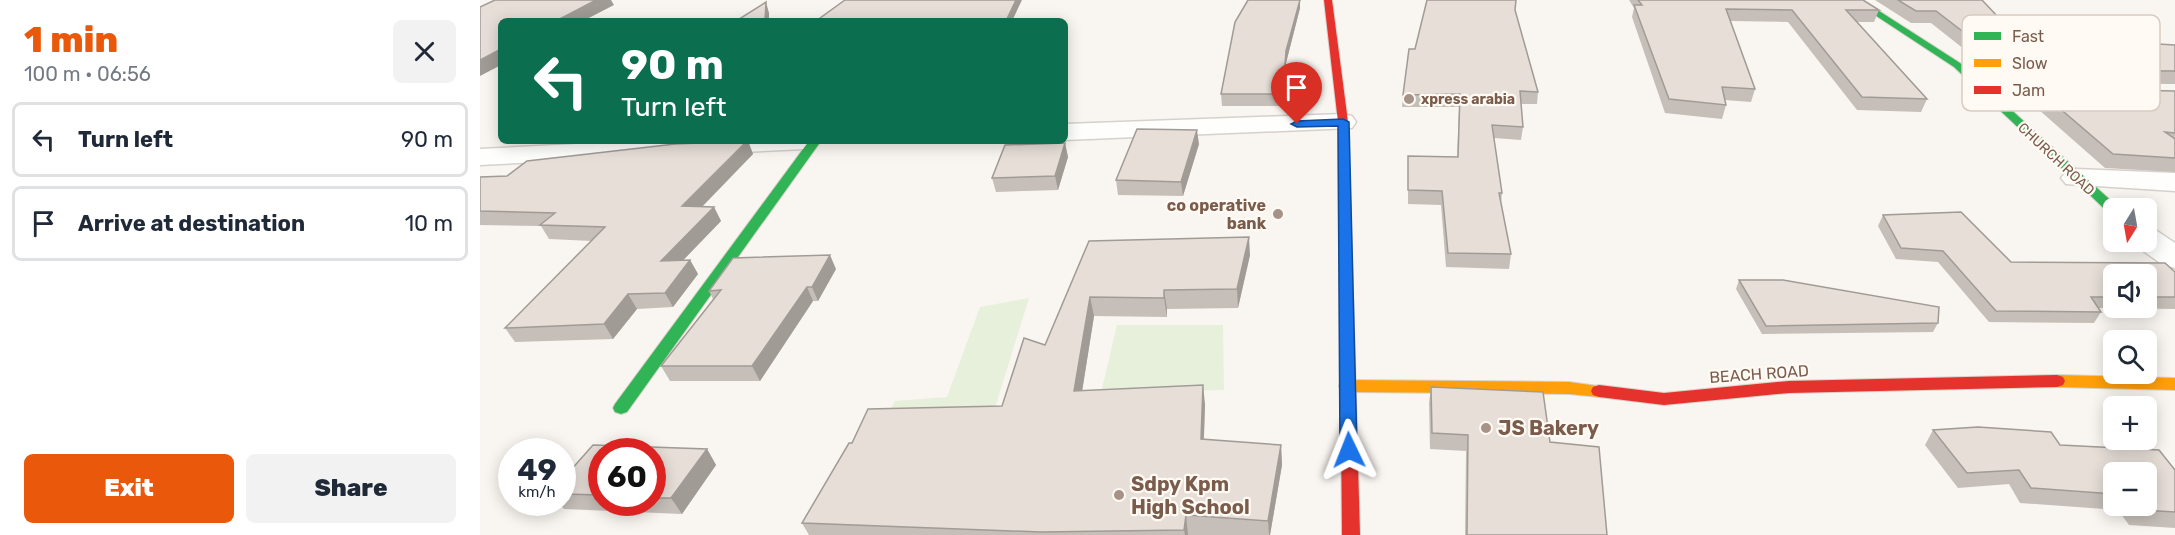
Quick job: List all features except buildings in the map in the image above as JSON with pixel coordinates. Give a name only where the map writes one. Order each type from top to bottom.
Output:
[{"type":"street","points":[[1328,0],[1343,122],[1352,535]]},
{"type":"street","name":"CHURCH ROAD","points":[[1856,0],[1962,69]]},
{"type":"street","name":"CHURCH ROAD","points":[[2006,111],[2103,201]]},
{"type":"street","points":[[1068,132],[1343,122]]},
{"type":"street","points":[[480,157],[743,144]]},
{"type":"street","points":[[621,408],[813,144]]},
{"type":"street","points":[[2076,178],[2175,182]]},
{"type":"street","points":[[2157,246],[2175,258]]},
{"type":"street","name":"BEACH ROAD","points":[[1347,387],[1569,388],[1664,399],[1789,387],[2071,381],[2175,384]]},
{"type":"green space","points":[[1029,298],[985,440],[874,441],[895,401],[947,397],[980,307]]},
{"type":"green space","points":[[1117,325],[1223,325],[1224,390],[1101,393]]},
{"type":"traffic: fast","points":[[1856,0],[1962,70]]},
{"type":"traffic: fast","points":[[2006,111],[2103,201]]},
{"type":"traffic: fast","points":[[621,408],[813,144]]},
{"type":"traffic: slow","points":[[2057,381],[2175,384]]},
{"type":"traffic: slow","points":[[1347,386],[1569,388],[1599,391]]},
{"type":"traffic: jam","points":[[1328,0],[1343,122],[1351,535]]},
{"type":"traffic: jam","points":[[1599,391],[1664,399],[1789,387],[2057,381]]},
{"type":"place","name":"xpress arabia","points":[[1409,99]]},
{"type":"place","name":"co operative bank","points":[[1278,214]]},
{"type":"place","name":"JS Bakery","points":[[1486,428]]},
{"type":"place","name":"Sdpy Kpm High School","points":[[1119,495]]},
{"type":"route","points":[[1297,124],[1343,122],[1349,450]]}]
